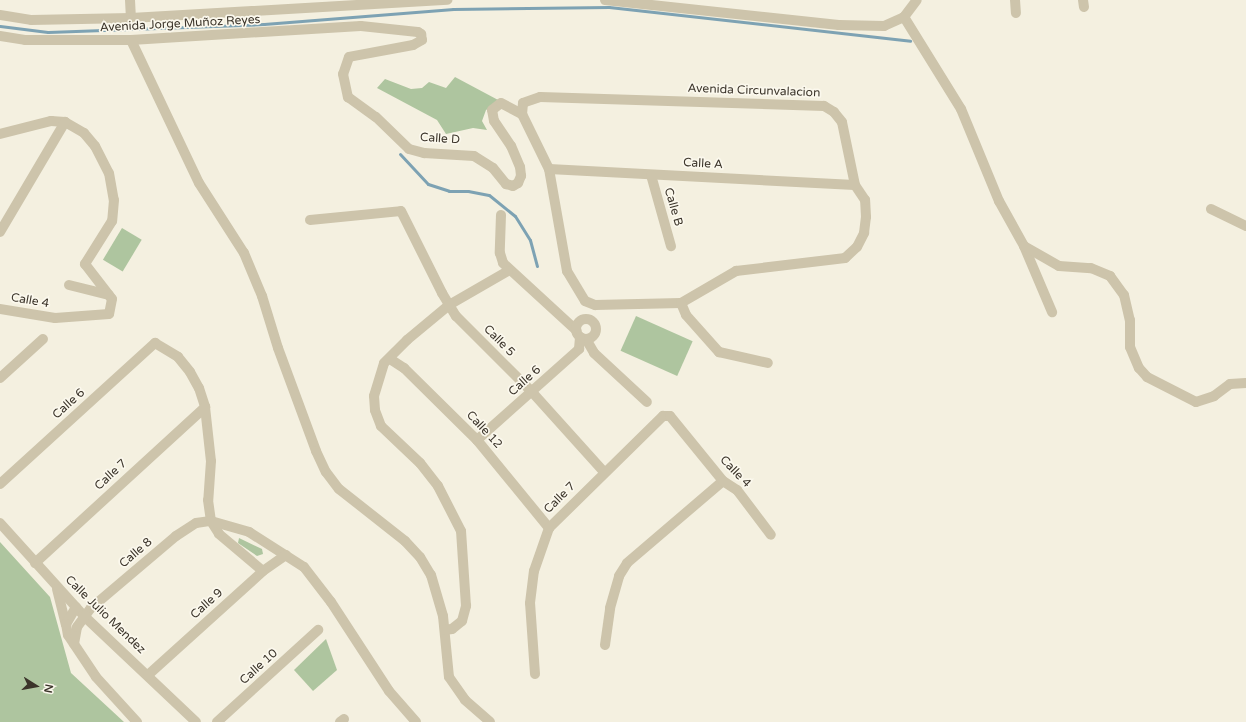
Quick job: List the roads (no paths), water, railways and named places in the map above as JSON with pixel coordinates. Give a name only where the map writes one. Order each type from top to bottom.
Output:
[{"type":"street","points":[[130,0],[131,18]]},
{"type":"street","name":"Avenida Jorge Muñoz Reyes","points":[[0,15],[31,20],[131,18],[269,5],[447,0]]},
{"type":"street","points":[[605,0],[650,2],[839,25],[884,26],[904,17],[917,0]]},
{"type":"street","points":[[1015,0],[1016,13]]},
{"type":"street","points":[[904,17],[961,109],[999,201],[1024,246],[1052,312]]},
{"type":"street","name":"Avenida Jorge Muñoz Reyes","points":[[0,36],[26,40],[131,40],[361,26]]},
{"type":"street","name":"Calle D","points":[[361,26],[421,34],[422,40],[412,45],[349,57],[344,74],[348,96],[376,117],[409,149],[424,153],[474,156],[494,168],[506,184],[513,186],[518,183],[522,176],[520,167],[511,146],[494,121],[492,110],[501,103],[522,114]]},
{"type":"street","points":[[131,40],[199,183],[244,253],[262,296],[278,348],[316,451],[326,472],[339,489],[405,541],[420,557],[431,575],[445,630],[449,677],[465,700],[490,722]]},
{"type":"street","name":"Avenida Circunvalacion","points":[[522,114],[523,103],[540,96],[824,106],[834,112],[842,122],[854,185],[865,200],[866,217],[864,234],[857,247],[845,258],[736,271],[681,304]]},
{"type":"street","points":[[522,114],[549,170],[567,271],[585,301],[595,305],[681,304],[686,315],[719,352],[768,363]]},
{"type":"street","points":[[0,134],[51,121],[64,122],[84,133],[95,146],[109,173],[114,200],[112,221],[85,264],[110,295]]},
{"type":"street","points":[[0,232],[5,219],[64,122]]},
{"type":"street","name":"Calle A","points":[[549,170],[854,185]]},
{"type":"street","name":"Calle B","points":[[651,175],[671,246]]},
{"type":"street","points":[[1211,209],[1246,226]]},
{"type":"street","name":"Calle 5","points":[[310,220],[401,211],[456,316],[532,392],[604,472]]},
{"type":"street","points":[[501,215],[500,253],[508,270],[581,336],[594,353],[647,402]]},
{"type":"street","points":[[1024,246],[1059,266],[1091,268],[1110,276],[1124,296],[1130,320],[1130,348],[1138,368],[1147,376],[1196,402],[1214,396],[1230,384],[1246,383]]},
{"type":"street","points":[[445,630],[452,629],[462,621],[466,606],[461,531],[438,486],[420,463],[381,426],[375,410],[374,396],[384,363],[390,359],[407,340],[449,305],[508,270]]},
{"type":"street","points":[[69,285],[110,295]]},
{"type":"street","name":"Calle 4","points":[[0,309],[55,318],[109,314],[113,303],[110,295]]},
{"type":"street","points":[[590,320],[595,305]]},
{"type":"street","points":[[581,320],[590,320],[596,325],[596,333],[581,336],[581,320]]},
{"type":"street","name":"Calle 6","points":[[477,440],[579,349],[581,336]]},
{"type":"street","points":[[0,378],[43,339]]},
{"type":"street","name":"Calle 6","points":[[0,484],[155,343],[178,358],[190,372],[199,388],[205,407]]},
{"type":"street","name":"Calle 12","points":[[390,359],[401,365],[477,440],[549,528]]},
{"type":"street","points":[[205,407],[211,461],[208,500],[211,521],[219,534],[263,571]]},
{"type":"street","name":"Calle 7","points":[[35,563],[205,407]]},
{"type":"street","name":"Calle 4","points":[[662,416],[670,416],[723,481],[737,490],[771,535]]},
{"type":"street","name":"Calle 7","points":[[535,674],[530,603],[534,571],[549,528],[662,416]]},
{"type":"street","points":[[605,645],[610,608],[619,576],[627,563],[723,481]]},
{"type":"street","points":[[211,521],[249,532],[304,567],[331,602],[389,691],[416,722]]},
{"type":"street","name":"Calle 8","points":[[84,616],[176,536],[196,524],[211,521]]},
{"type":"street","name":"Calle Julio Mendez","points":[[0,523],[56,587],[84,616],[196,722]]},
{"type":"street","name":"Calle 9","points":[[148,675],[263,571],[286,555]]},
{"type":"street","points":[[56,587],[66,624],[74,644],[96,677],[137,722]]},
{"type":"street","points":[[66,624],[76,607]]},
{"type":"street","points":[[74,644],[77,627],[84,616]]},
{"type":"street","name":"Calle 10","points":[[217,722],[318,630]]},
{"type":"waterway","points":[[0,26],[48,32],[264,24],[453,9],[609,7],[910,41]]},
{"type":"waterway","points":[[400,154],[428,184],[449,191],[468,191],[489,195],[515,216],[530,240],[537,266]]}]
